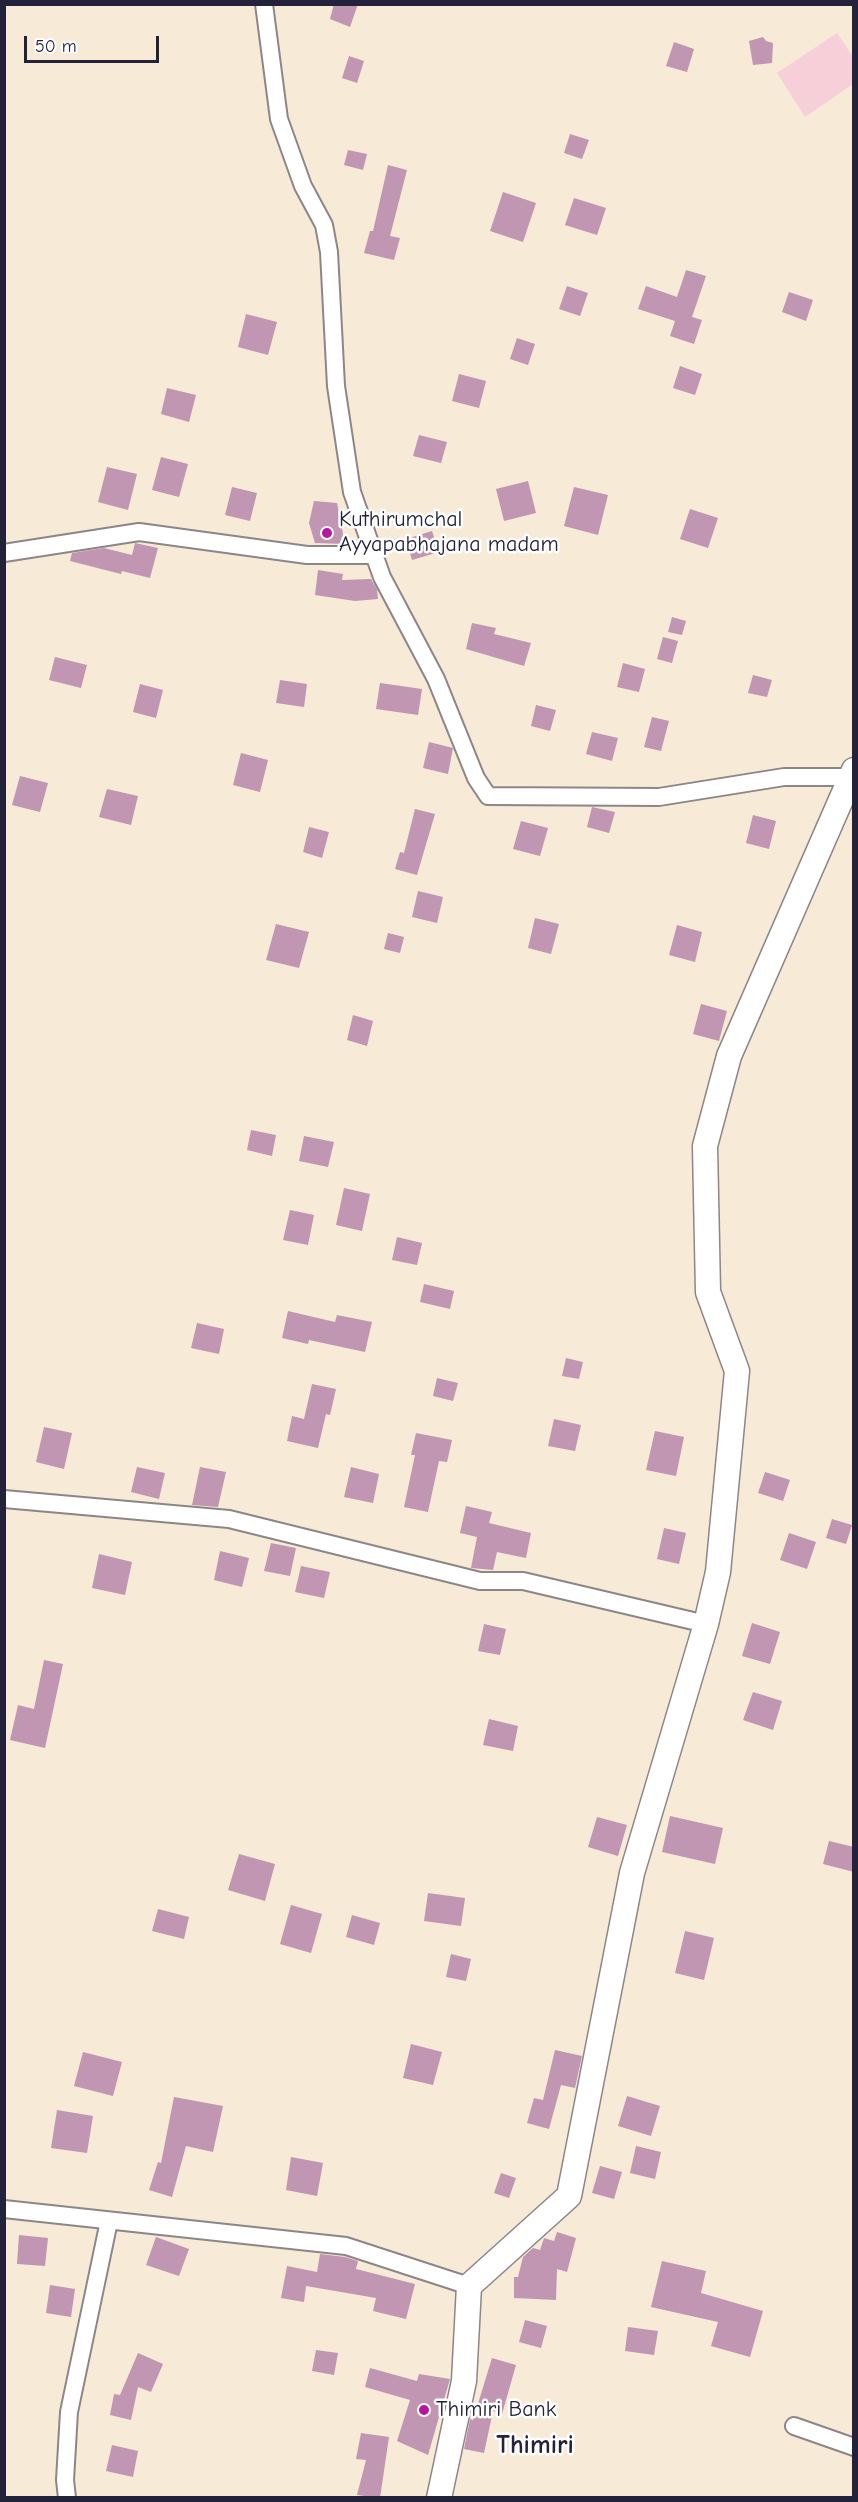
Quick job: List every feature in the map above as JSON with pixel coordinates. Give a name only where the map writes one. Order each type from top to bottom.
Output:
[{"type":"street","points":[[264,4],[279,119],[303,186],[324,225],[326,234],[329,252],[336,386],[352,492],[382,577],[436,679],[476,778],[488,796],[659,797],[784,777],[852,774],[729,1056],[705,1146],[708,1292],[737,1371],[718,1572],[706,1623],[632,1873],[569,2196],[469,2286],[464,2381],[440,2498]]},
{"type":"street","points":[[4,553],[140,532],[307,555],[374,555]]},
{"type":"street","points":[[4,1499],[229,1519],[480,1581],[523,1581],[706,1623]]},
{"type":"street","points":[[4,2209],[346,2246],[469,2286]]},
{"type":"street","points":[[67,2498],[65,2480],[69,2412],[109,2221]]},
{"type":"street","points":[[794,2426],[854,2447]]},
{"type":"shaded area","points":[[837,33],[853,57],[853,84],[805,117],[777,73]]},
{"type":"building","points":[[334,4],[358,4],[350,27],[330,19]]},
{"type":"building","points":[[763,37],[766,41],[773,43],[772,63],[753,65],[749,41]]},
{"type":"building","points":[[674,42],[694,49],[687,72],[666,66]]},
{"type":"building","points":[[349,56],[364,61],[357,83],[342,78]]},
{"type":"building","points":[[570,134],[589,140],[582,159],[564,153]]},
{"type":"building","points":[[348,150],[367,154],[363,170],[344,165]]},
{"type":"building","points":[[388,165],[407,170],[390,236],[400,238],[394,260],[364,253],[370,231],[373,231]]},
{"type":"building","points":[[503,192],[536,203],[523,242],[490,231]]},
{"type":"building","points":[[574,198],[606,208],[597,235],[565,225]]},
{"type":"building","points":[[686,270],[706,276],[692,317],[702,320],[694,344],[670,336],[675,321],[638,309],[646,286],[677,297]]},
{"type":"building","points":[[567,286],[588,293],[580,316],[559,309]]},
{"type":"building","points":[[789,292],[813,300],[806,321],[782,312]]},
{"type":"building","points":[[246,314],[277,322],[268,355],[238,347]]},
{"type":"building","points":[[517,338],[535,344],[528,365],[510,359]]},
{"type":"building","points":[[680,366],[702,374],[695,395],[673,388]]},
{"type":"building","points":[[459,374],[486,381],[479,408],[452,401]]},
{"type":"building","points":[[167,388],[196,395],[189,422],[161,414]]},
{"type":"building","points":[[419,435],[447,442],[441,463],[413,456]]},
{"type":"building","points":[[161,457],[188,464],[179,497],[152,490]]},
{"type":"building","points":[[107,467],[137,474],[128,510],[98,502]]},
{"type":"building","points":[[528,481],[536,513],[504,521],[496,489]]},
{"type":"building","points":[[232,487],[257,493],[250,521],[225,515]]},
{"type":"building","points":[[574,487],[608,495],[598,535],[564,526]]},
{"type":"building","name":"Kuthirumchal Ayyapabhajana madam","points":[[314,501],[337,503],[345,544],[315,543],[309,523]]},
{"type":"building","points":[[690,509],[718,518],[708,548],[680,539]]},
{"type":"building","points":[[432,531],[439,552],[412,560],[406,539]]},
{"type":"building","points":[[135,543],[158,548],[150,578],[122,571],[121,574],[70,561],[72,553],[104,548],[132,555]]},
{"type":"building","points":[[318,570],[343,574],[342,580],[371,579],[377,589],[378,599],[355,601],[315,595]]},
{"type":"building","points":[[672,617],[686,621],[682,635],[668,632]]},
{"type":"building","points":[[472,623],[496,628],[494,634],[531,643],[524,666],[466,649]]},
{"type":"building","points":[[663,637],[678,641],[672,663],[657,659]]},
{"type":"building","points":[[55,657],[87,665],[81,688],[49,680]]},
{"type":"building","points":[[623,663],[645,669],[639,692],[617,687]]},
{"type":"building","points":[[753,675],[772,680],[767,697],[748,693]]},
{"type":"building","points":[[280,680],[307,684],[304,707],[276,703]]},
{"type":"building","points":[[380,683],[422,689],[418,715],[376,709]]},
{"type":"building","points":[[140,684],[163,690],[156,718],[133,712]]},
{"type":"building","points":[[536,705],[556,710],[550,731],[531,726]]},
{"type":"building","points":[[652,717],[669,721],[661,751],[644,747]]},
{"type":"building","points":[[592,732],[618,738],[612,761],[586,754]]},
{"type":"building","points":[[429,742],[453,748],[448,774],[423,768]]},
{"type":"building","points":[[241,753],[268,760],[260,792],[233,785]]},
{"type":"building","points":[[20,776],[48,783],[40,812],[12,805]]},
{"type":"building","points":[[107,789],[138,796],[131,825],[99,817]]},
{"type":"building","points":[[592,807],[615,812],[609,833],[587,827]]},
{"type":"building","points":[[415,809],[435,814],[417,875],[395,869],[400,852],[404,853]]},
{"type":"building","points":[[753,815],[776,821],[769,849],[746,843]]},
{"type":"building","points":[[521,821],[548,828],[540,856],[513,849]]},
{"type":"building","points":[[309,827],[329,832],[322,858],[303,852]]},
{"type":"building","points":[[418,891],[443,897],[437,923],[412,917]]},
{"type":"building","points":[[535,918],[559,924],[551,954],[528,948]]},
{"type":"building","points":[[276,924],[309,932],[299,968],[266,960]]},
{"type":"building","points":[[677,925],[702,932],[695,962],[669,955]]},
{"type":"building","points":[[388,933],[404,937],[400,953],[384,949]]},
{"type":"building","points":[[701,1004],[727,1011],[719,1041],[693,1034]]},
{"type":"building","points":[[353,1015],[373,1021],[367,1046],[347,1040]]},
{"type":"building","points":[[251,1130],[276,1135],[272,1156],[247,1150]]},
{"type":"building","points":[[304,1136],[334,1142],[328,1167],[299,1161]]},
{"type":"building","points":[[344,1188],[370,1194],[362,1231],[336,1225]]},
{"type":"building","points":[[290,1210],[314,1215],[308,1245],[283,1240]]},
{"type":"building","points":[[397,1237],[422,1243],[417,1265],[392,1260]]},
{"type":"building","points":[[424,1284],[454,1291],[450,1309],[420,1302]]},
{"type":"building","points":[[288,1311],[335,1322],[337,1315],[372,1322],[365,1352],[309,1340],[308,1344],[282,1338]]},
{"type":"building","points":[[197,1323],[224,1329],[219,1354],[191,1348]]},
{"type":"building","points":[[566,1358],[583,1362],[579,1379],[562,1376]]},
{"type":"building","points":[[437,1378],[458,1383],[453,1401],[433,1396]]},
{"type":"building","points":[[312,1384],[336,1389],[330,1415],[326,1414],[318,1448],[287,1441],[292,1416],[304,1419]]},
{"type":"building","points":[[554,1419],[581,1425],[575,1451],[548,1446]]},
{"type":"building","points":[[44,1427],[72,1433],[64,1469],[36,1462]]},
{"type":"building","points":[[655,1431],[684,1437],[676,1476],[646,1470]]},
{"type":"building","points":[[416,1433],[452,1440],[447,1462],[439,1461],[428,1512],[404,1507],[415,1455],[411,1455]]},
{"type":"building","points":[[137,1467],[165,1473],[159,1499],[131,1492]]},
{"type":"building","points":[[200,1467],[226,1472],[218,1507],[192,1505]]},
{"type":"building","points":[[351,1467],[379,1474],[373,1503],[344,1497]]},
{"type":"building","points":[[765,1472],[790,1480],[783,1501],[758,1493]]},
{"type":"building","points":[[466,1506],[492,1512],[489,1523],[531,1533],[526,1558],[497,1552],[493,1570],[471,1568],[477,1537],[460,1533]]},
{"type":"building","points":[[832,1519],[852,1525],[846,1544],[826,1538]]},
{"type":"building","points":[[664,1528],[686,1533],[679,1564],[657,1559]]},
{"type":"building","points":[[789,1533],[816,1542],[807,1569],[780,1560]]},
{"type":"building","points":[[271,1543],[296,1548],[290,1576],[264,1571]]},
{"type":"building","points":[[220,1551],[249,1558],[242,1587],[214,1580]]},
{"type":"building","points":[[99,1554],[132,1562],[125,1595],[92,1588]]},
{"type":"building","points":[[301,1566],[330,1572],[324,1598],[295,1592]]},
{"type":"building","points":[[752,1623],[780,1632],[770,1664],[742,1656]]},
{"type":"building","points":[[484,1624],[506,1629],[500,1655],[478,1651]]},
{"type":"building","points":[[44,1660],[63,1664],[45,1748],[10,1740],[18,1705],[34,1709]]},
{"type":"building","points":[[753,1692],[782,1701],[773,1730],[743,1720]]},
{"type":"building","points":[[489,1719],[518,1726],[513,1751],[483,1745]]},
{"type":"building","points":[[670,1816],[723,1828],[715,1864],[662,1852]]},
{"type":"building","points":[[597,1817],[627,1825],[618,1856],[588,1847]]},
{"type":"building","points":[[829,1841],[854,1847],[854,1872],[823,1864]]},
{"type":"building","points":[[239,1854],[275,1864],[265,1901],[228,1890]]},
{"type":"building","points":[[428,1893],[465,1898],[461,1926],[424,1921]]},
{"type":"building","points":[[291,1905],[322,1914],[311,1953],[280,1944]]},
{"type":"building","points":[[158,1909],[189,1917],[184,1939],[152,1931]]},
{"type":"building","points":[[352,1915],[380,1923],[374,1945],[346,1937]]},
{"type":"building","points":[[685,1931],[714,1938],[704,1980],[675,1973]]},
{"type":"building","points":[[451,1954],[471,1959],[466,1981],[446,1977]]},
{"type":"building","points":[[411,2044],[442,2052],[433,2085],[403,2078]]},
{"type":"building","points":[[555,2050],[582,2056],[575,2088],[561,2085],[549,2129],[527,2123],[534,2098],[543,2100]]},
{"type":"building","points":[[83,2052],[122,2062],[113,2096],[74,2086]]},
{"type":"building","points":[[627,2096],[660,2106],[651,2136],[618,2126]]},
{"type":"building","points":[[174,2097],[223,2106],[213,2152],[186,2146],[172,2197],[149,2190],[158,2162],[161,2163]]},
{"type":"building","points":[[57,2110],[93,2116],[87,2153],[51,2148]]},
{"type":"building","points":[[636,2146],[661,2152],[655,2179],[630,2173]]},
{"type":"building","points":[[291,2157],[323,2163],[317,2196],[286,2190]]},
{"type":"building","points":[[600,2166],[622,2172],[614,2199],[592,2193]]},
{"type":"building","points":[[501,2173],[516,2178],[509,2198],[494,2193]]},
{"type":"building","points":[[557,2232],[576,2238],[567,2272],[557,2269],[556,2300],[514,2298],[514,2277],[518,2277],[523,2257],[533,2248],[540,2250],[544,2238],[554,2241]]},
{"type":"building","points":[[19,2235],[48,2238],[45,2266],[17,2264]]},
{"type":"building","points":[[156,2237],[189,2249],[179,2276],[146,2265]]},
{"type":"building","points":[[320,2254],[358,2261],[356,2269],[415,2284],[406,2319],[373,2311],[376,2298],[306,2286],[304,2302],[281,2298],[287,2266],[317,2272]]},
{"type":"building","points":[[662,2261],[706,2271],[701,2293],[763,2311],[750,2357],[711,2346],[718,2322],[651,2307]]},
{"type":"building","points":[[50,2285],[75,2289],[71,2317],[46,2313]]},
{"type":"building","points":[[525,2320],[547,2326],[541,2348],[519,2342]]},
{"type":"building","points":[[628,2327],[658,2331],[654,2355],[625,2351]]},
{"type":"building","points":[[316,2350],[338,2353],[334,2375],[312,2371]]},
{"type":"building","points":[[138,2353],[163,2364],[151,2392],[138,2387],[131,2420],[110,2415],[114,2394],[120,2395]]},
{"type":"building","points":[[492,2358],[516,2365],[502,2414],[493,2411],[484,2453],[464,2449],[470,2419],[473,2420]]},
{"type":"building","name":"Thimiri Bank","points":[[370,2368],[417,2381],[419,2374],[450,2379],[428,2455],[397,2441],[410,2400],[365,2387]]},
{"type":"building","points":[[361,2433],[389,2437],[380,2498],[357,2495],[366,2460],[356,2459]]},
{"type":"building","points":[[112,2445],[138,2451],[133,2477],[106,2471]]},
{"type":"place","name":"Kuthirumchal Ayyapabhajana madam","points":[[327,533]]},
{"type":"place","name":"Thimiri Bank","points":[[424,2410]]},
{"type":"district","name":"Thimiri","points":[[535,2446]]}]
